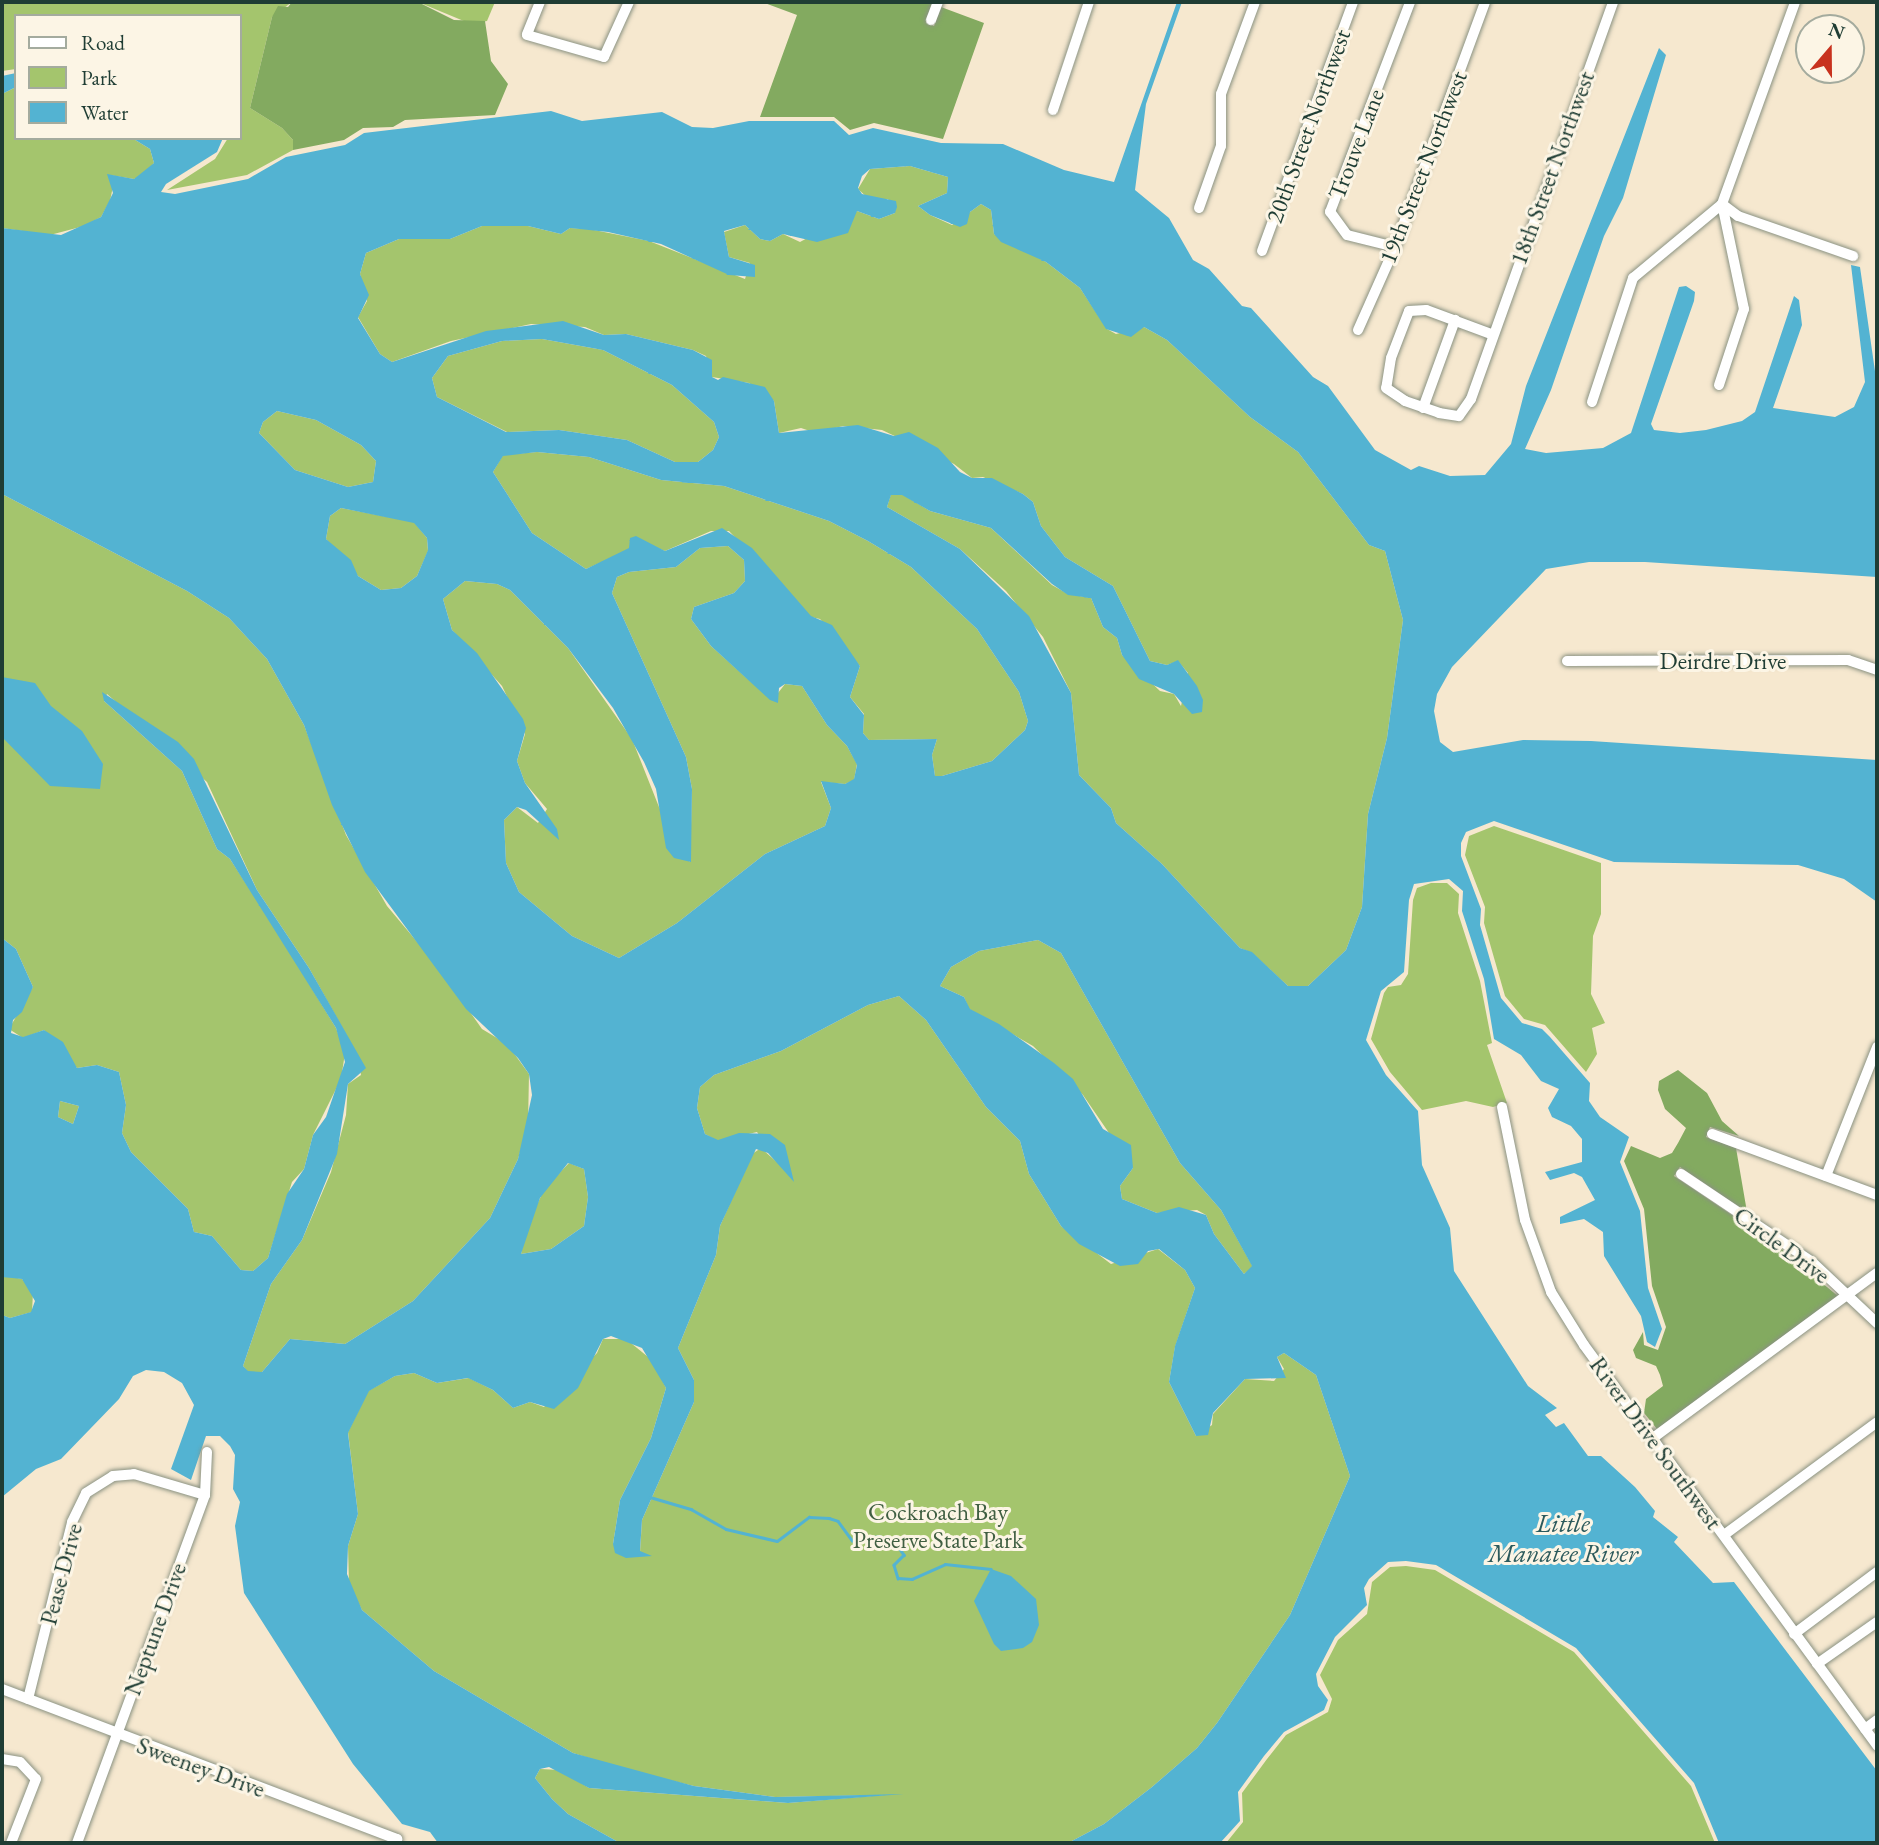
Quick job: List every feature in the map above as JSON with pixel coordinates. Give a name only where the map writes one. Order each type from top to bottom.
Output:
[{"type":"street","points":[[540,2],[527,35],[604,57],[629,2]]},
{"type":"street","points":[[931,20],[938,2]]},
{"type":"street","points":[[1053,110],[1088,2]]},
{"type":"street","points":[[1199,208],[1221,146],[1221,94],[1255,2]]},
{"type":"street","name":"20th Street Northwest","points":[[1262,251],[1353,2]]},
{"type":"street","name":"Trouve Lane","points":[[1395,247],[1347,235],[1330,212],[1410,2]]},
{"type":"street","name":"19th Street Northwest","points":[[1358,330],[1395,247],[1485,2]]},
{"type":"street","name":"18th Street Northwest","points":[[1423,408],[1459,415],[1471,399],[1491,334],[1613,2]]},
{"type":"street","points":[[1592,402],[1633,278],[1722,204],[1794,2]]},
{"type":"street","points":[[1722,204],[1738,216],[1853,256]]},
{"type":"street","points":[[1719,385],[1744,309],[1722,204]]},
{"type":"street","points":[[1455,320],[1423,408],[1387,388],[1391,358],[1409,312],[1426,310],[1455,320],[1491,334]]},
{"type":"street","name":"Deirdre Drive","points":[[1567,662],[1848,660],[1877,670]]},
{"type":"street","points":[[1826,1176],[1877,1047]]},
{"type":"street","name":"River Drive Southwest","points":[[1502,1107],[1525,1220],[1551,1292],[1653,1438],[1877,1746]]},
{"type":"street","points":[[1712,1134],[1877,1195]]},
{"type":"street","name":"Circle Drive","points":[[1681,1174],[1811,1261],[1877,1323]]},
{"type":"street","points":[[1653,1438],[1877,1272]]},
{"type":"street","points":[[1724,1535],[1877,1422]]},
{"type":"street","name":"Neptune Drive","points":[[77,1843],[205,1495],[207,1452]]},
{"type":"street","name":"Pease Drive","points":[[28,1699],[72,1522],[86,1493],[113,1476],[134,1474],[205,1495]]},
{"type":"street","points":[[1794,1634],[1877,1572]]},
{"type":"street","points":[[1818,1664],[1877,1622]]},
{"type":"street","name":"Sweeney Drive","points":[[2,1689],[116,1735],[397,1839],[396,1843]]},
{"type":"street","points":[[1865,1729],[1877,1720]]},
{"type":"street","points":[[2,1759],[20,1762],[36,1779],[11,1843]]},
{"type":"green space","points":[[2,2],[292,2],[272,17],[250,108],[282,128],[293,140],[293,150],[247,175],[167,190],[215,159],[227,140],[242,140],[242,14],[14,14],[14,69],[2,71]]},
{"type":"green space","points":[[292,2],[418,2],[454,20],[485,21],[491,61],[508,84],[495,115],[405,120],[393,127],[363,128],[344,140],[293,150],[293,140],[282,128],[250,108],[272,17],[278,6],[288,7]]},
{"type":"green space","points":[[418,2],[495,2],[487,21],[471,24]]},
{"type":"green space","points":[[762,2],[926,2],[932,4],[926,23],[934,26],[941,7],[984,23],[943,139],[874,123],[850,130],[834,117],[760,117],[797,15]]},
{"type":"green space","points":[[14,88],[14,140],[135,140],[150,149],[154,163],[144,175],[134,179],[109,175],[113,186],[110,201],[101,217],[84,226],[50,235],[2,228],[2,94]]},
{"type":"green space","points":[[910,166],[948,177],[947,193],[918,206],[930,215],[952,225],[981,204],[991,210],[994,234],[1046,262],[1080,288],[1107,329],[1116,334],[1144,327],[1167,340],[1250,417],[1298,452],[1369,545],[1385,551],[1403,620],[1387,738],[1368,814],[1362,907],[1346,950],[1308,986],[1288,986],[1252,953],[1240,948],[1162,864],[1116,823],[1111,808],[1079,775],[1071,693],[1043,637],[1006,591],[960,549],[887,507],[891,494],[902,494],[930,511],[991,528],[1052,585],[1068,594],[1091,598],[1103,627],[1117,638],[1122,655],[1160,691],[1174,694],[1181,706],[1188,673],[1178,661],[1167,665],[1150,661],[1113,586],[1065,557],[1041,526],[1033,502],[1023,494],[983,477],[972,478],[954,464],[882,430],[843,426],[816,433],[801,428],[779,433],[774,401],[749,383],[712,377],[706,356],[693,350],[626,334],[604,335],[585,327],[531,324],[451,341],[392,362],[380,354],[358,317],[367,301],[360,274],[366,253],[399,239],[450,239],[482,226],[528,226],[561,234],[570,228],[589,229],[649,241],[745,279],[750,263],[729,257],[724,232],[745,225],[760,239],[770,241],[783,234],[800,242],[857,211],[879,219],[895,213],[888,199],[869,199],[858,189],[870,169]]},
{"type":"green space","points":[[542,339],[603,350],[672,385],[714,422],[719,437],[713,450],[698,462],[675,462],[627,440],[559,430],[507,432],[437,397],[432,378],[448,356],[502,341]]},
{"type":"green space","points":[[277,411],[316,420],[361,445],[376,461],[373,482],[348,487],[295,470],[259,433],[263,422]]},
{"type":"green space","points":[[537,452],[589,457],[661,480],[724,486],[829,521],[868,541],[911,567],[977,629],[1019,692],[1028,721],[1025,730],[992,761],[942,776],[935,776],[932,755],[937,739],[869,740],[863,733],[864,714],[850,697],[860,666],[820,619],[811,617],[729,531],[711,531],[665,551],[645,543],[586,569],[532,533],[493,472],[503,455]]},
{"type":"green space","points":[[2,494],[187,591],[229,618],[267,659],[304,725],[346,835],[387,906],[439,968],[482,1029],[507,1044],[529,1074],[528,1125],[518,1159],[490,1218],[413,1301],[345,1344],[290,1339],[262,1372],[248,1372],[243,1366],[271,1284],[302,1240],[331,1172],[346,1115],[348,1084],[361,1075],[357,1054],[309,968],[257,890],[207,782],[107,694],[104,701],[182,771],[217,849],[230,859],[273,925],[336,1028],[345,1053],[341,1079],[313,1135],[304,1169],[292,1182],[268,1258],[253,1271],[241,1270],[212,1236],[194,1232],[188,1209],[131,1152],[122,1133],[126,1105],[119,1072],[97,1065],[77,1068],[44,1030],[23,1038],[9,1029],[33,987],[16,949],[2,938]]},
{"type":"green space","points":[[341,508],[414,522],[427,538],[428,551],[417,576],[401,588],[381,590],[358,576],[326,539],[330,516]]},
{"type":"green space","points":[[728,546],[744,560],[745,581],[734,593],[694,607],[691,619],[711,646],[751,682],[778,693],[785,684],[802,686],[827,725],[847,746],[857,764],[854,780],[845,784],[821,782],[831,808],[825,826],[765,854],[677,923],[619,958],[572,936],[519,892],[506,863],[504,820],[517,807],[538,823],[547,809],[525,783],[517,761],[525,734],[502,686],[452,630],[443,599],[465,581],[497,584],[510,590],[568,648],[632,739],[659,807],[690,862],[692,789],[686,757],[612,593],[617,577],[629,572],[676,567],[700,548]]},
{"type":"green space","points":[[1494,826],[1601,863],[1601,914],[1593,936],[1591,994],[1605,1023],[1592,1028],[1597,1054],[1586,1072],[1545,1025],[1524,1019],[1505,996],[1484,923],[1485,907],[1465,855],[1469,836]]},
{"type":"green space","points":[[1431,883],[1447,883],[1459,894],[1458,913],[1480,981],[1492,1043],[1487,1045],[1507,1103],[1493,1107],[1466,1101],[1422,1110],[1390,1072],[1371,1039],[1384,993],[1388,987],[1401,985],[1408,974],[1413,900],[1417,888]]},
{"type":"green space","points":[[1038,940],[1061,953],[1180,1163],[1221,1210],[1253,1267],[1244,1274],[1214,1234],[1206,1215],[1197,1210],[1157,1213],[1122,1199],[1120,1186],[1133,1168],[1083,1095],[1033,1046],[969,1009],[964,997],[940,986],[951,967],[979,951]]},
{"type":"green space","name":"Cockroach Bay Preserve State Park","points":[[899,996],[926,1020],[986,1107],[1020,1141],[1029,1174],[1061,1226],[1111,1264],[1158,1249],[1185,1270],[1195,1288],[1175,1347],[1169,1382],[1196,1436],[1212,1425],[1213,1414],[1245,1379],[1274,1381],[1284,1369],[1277,1357],[1284,1353],[1316,1375],[1350,1476],[1290,1615],[1217,1723],[1197,1748],[1152,1787],[1104,1824],[1068,1843],[620,1843],[568,1814],[535,1778],[540,1769],[560,1770],[589,1788],[747,1800],[788,1803],[884,1795],[775,1797],[694,1786],[627,1770],[573,1753],[434,1671],[362,1610],[349,1585],[348,1546],[358,1514],[348,1432],[368,1391],[395,1376],[414,1373],[437,1383],[469,1378],[493,1390],[513,1408],[530,1402],[544,1407],[597,1353],[603,1339],[626,1339],[653,1361],[666,1388],[651,1438],[620,1500],[613,1544],[650,1555],[640,1552],[642,1520],[694,1402],[694,1380],[678,1348],[716,1255],[720,1226],[752,1154],[761,1148],[779,1164],[757,1132],[718,1141],[705,1134],[697,1108],[700,1087],[714,1075],[781,1051],[868,1005]]},
{"type":"green space","points":[[1678,1070],[1707,1093],[1722,1121],[1739,1136],[1710,1127],[1706,1137],[1736,1148],[1747,1212],[1680,1167],[1674,1176],[1778,1246],[1839,1297],[1657,1429],[1644,1413],[1646,1399],[1663,1386],[1660,1375],[1656,1366],[1636,1358],[1633,1350],[1643,1332],[1644,1345],[1658,1350],[1666,1327],[1652,1286],[1644,1209],[1624,1161],[1631,1146],[1660,1158],[1672,1153],[1678,1143],[1686,1128],[1665,1109],[1658,1090],[1659,1081]]},
{"type":"green space","points":[[60,1101],[79,1106],[73,1124],[58,1117]]},
{"type":"green space","points":[[569,1163],[584,1169],[588,1197],[584,1226],[551,1249],[521,1254],[528,1223],[545,1188]]},
{"type":"green space","points":[[2,1277],[22,1279],[33,1292],[32,1312],[10,1318],[2,1315]]},
{"type":"green space","points":[[1390,1567],[1435,1570],[1574,1652],[1691,1786],[1715,1843],[1226,1843],[1243,1822],[1242,1793],[1267,1759],[1286,1735],[1328,1712],[1332,1699],[1320,1675],[1338,1640],[1367,1614],[1372,1582]]},
{"type":"water","name":"Little Manatee River","points":[[1177,2],[1182,2],[1146,104],[1135,190],[1169,218],[1193,260],[1209,269],[1242,306],[1251,308],[1313,377],[1328,386],[1375,450],[1411,470],[1419,466],[1450,476],[1485,475],[1511,444],[1526,386],[1659,48],[1666,55],[1623,198],[1604,236],[1551,390],[1525,449],[1546,453],[1603,448],[1631,433],[1679,287],[1686,286],[1695,292],[1694,301],[1651,424],[1654,430],[1680,433],[1706,430],[1742,421],[1755,412],[1794,296],[1799,300],[1802,325],[1773,408],[1835,417],[1854,407],[1865,382],[1851,265],[1860,267],[1877,385],[1877,577],[1645,562],[1589,562],[1546,569],[1452,667],[1437,694],[1434,711],[1440,742],[1453,752],[1523,740],[1591,741],[1877,760],[1877,902],[1844,879],[1798,865],[1614,862],[1494,821],[1466,832],[1461,843],[1461,856],[1481,909],[1480,925],[1501,998],[1522,1023],[1542,1029],[1550,1037],[1590,1083],[1589,1101],[1600,1117],[1629,1137],[1620,1162],[1640,1211],[1648,1288],[1662,1329],[1655,1347],[1647,1342],[1641,1316],[1604,1256],[1603,1232],[1584,1219],[1560,1224],[1560,1217],[1595,1200],[1582,1177],[1574,1173],[1550,1180],[1545,1172],[1582,1162],[1582,1139],[1571,1126],[1552,1117],[1548,1108],[1559,1089],[1541,1081],[1521,1055],[1494,1039],[1484,979],[1462,911],[1463,891],[1449,879],[1414,884],[1409,900],[1404,972],[1381,991],[1366,1040],[1386,1075],[1418,1111],[1422,1165],[1450,1228],[1454,1271],[1528,1386],[1557,1408],[1545,1415],[1556,1427],[1564,1423],[1588,1456],[1601,1456],[1635,1487],[1655,1511],[1653,1517],[1678,1537],[1674,1542],[1713,1583],[1734,1582],[1877,1771],[1877,1843],[1719,1843],[1694,1783],[1576,1648],[1436,1565],[1406,1561],[1388,1562],[1369,1579],[1364,1588],[1367,1605],[1335,1637],[1316,1674],[1318,1686],[1328,1700],[1324,1710],[1284,1732],[1264,1756],[1238,1792],[1240,1821],[1220,1843],[1068,1843],[1104,1824],[1152,1787],[1197,1748],[1217,1723],[1290,1615],[1350,1476],[1316,1375],[1284,1353],[1277,1357],[1286,1378],[1245,1379],[1213,1413],[1208,1435],[1196,1436],[1169,1382],[1175,1346],[1195,1288],[1185,1270],[1159,1249],[1148,1251],[1138,1264],[1120,1266],[1079,1244],[1061,1226],[1029,1174],[1020,1141],[986,1107],[926,1020],[899,996],[868,1005],[781,1051],[714,1075],[700,1087],[697,1108],[705,1134],[718,1140],[739,1133],[770,1134],[785,1145],[794,1182],[768,1153],[756,1149],[720,1226],[716,1255],[678,1348],[694,1380],[694,1402],[642,1520],[640,1551],[652,1556],[626,1558],[615,1553],[613,1544],[620,1500],[651,1438],[666,1388],[642,1348],[611,1336],[603,1339],[578,1388],[554,1409],[530,1402],[513,1408],[493,1390],[468,1378],[437,1383],[414,1373],[395,1376],[369,1391],[348,1433],[358,1514],[348,1546],[347,1574],[362,1610],[434,1671],[573,1753],[694,1786],[775,1797],[904,1794],[788,1803],[589,1788],[549,1767],[540,1769],[535,1778],[552,1799],[568,1814],[620,1843],[438,1843],[430,1832],[402,1824],[353,1764],[244,1593],[235,1526],[240,1502],[233,1489],[235,1455],[230,1446],[220,1436],[206,1436],[191,1480],[171,1469],[194,1405],[182,1383],[164,1372],[146,1370],[133,1376],[119,1399],[61,1459],[36,1469],[2,1497],[2,1315],[10,1318],[31,1312],[35,1301],[22,1279],[2,1277],[2,938],[16,949],[33,987],[22,1012],[13,1020],[11,1033],[23,1037],[44,1030],[63,1042],[77,1068],[97,1065],[119,1072],[126,1105],[122,1133],[131,1152],[188,1209],[194,1232],[212,1236],[241,1270],[253,1271],[268,1258],[287,1194],[304,1169],[313,1135],[326,1117],[345,1062],[336,1028],[230,859],[217,849],[182,771],[104,701],[102,692],[178,742],[194,759],[257,890],[309,968],[366,1068],[348,1084],[337,1154],[302,1240],[271,1284],[243,1366],[248,1371],[262,1372],[290,1339],[345,1344],[413,1301],[490,1218],[518,1159],[532,1095],[529,1074],[518,1058],[466,1009],[365,872],[332,805],[304,725],[267,659],[229,618],[187,591],[2,494],[2,228],[61,235],[101,217],[113,193],[107,174],[134,179],[154,163],[150,149],[135,140],[222,140],[217,152],[166,184],[161,192],[175,194],[248,179],[286,157],[345,145],[364,133],[551,111],[582,121],[662,112],[692,127],[713,128],[749,121],[834,121],[849,135],[873,128],[941,143],[1003,144],[1064,170],[1114,182]],"holes":[[[910,166],[948,177],[947,193],[918,206],[930,215],[960,227],[967,224],[970,212],[981,204],[991,210],[994,234],[1001,242],[1046,262],[1080,288],[1106,329],[1131,337],[1144,327],[1167,340],[1250,417],[1298,452],[1369,545],[1385,551],[1403,620],[1387,738],[1368,814],[1362,907],[1346,950],[1308,986],[1288,986],[1252,952],[1240,948],[1162,864],[1116,823],[1111,808],[1079,775],[1071,693],[1029,616],[960,549],[887,507],[891,495],[902,495],[930,511],[991,528],[1052,584],[1068,595],[1091,598],[1103,627],[1117,638],[1122,655],[1139,679],[1174,694],[1192,714],[1202,712],[1203,700],[1197,686],[1178,660],[1167,665],[1150,661],[1113,586],[1065,557],[1041,526],[1033,502],[1023,494],[992,478],[972,478],[960,472],[938,448],[909,432],[894,436],[858,425],[779,433],[774,401],[765,387],[712,377],[712,360],[693,350],[626,334],[604,335],[563,321],[486,331],[392,362],[380,354],[358,318],[369,295],[360,274],[366,253],[399,239],[450,239],[482,226],[528,226],[561,234],[570,228],[608,232],[661,244],[729,275],[755,277],[755,265],[729,257],[724,231],[745,225],[760,239],[770,241],[783,234],[817,242],[848,233],[857,211],[879,219],[895,213],[896,201],[862,194],[858,188],[862,176],[870,169]],[[542,339],[603,350],[672,385],[714,422],[719,437],[713,450],[698,462],[675,462],[627,440],[559,430],[506,432],[437,397],[432,378],[448,356],[502,341]],[[277,411],[316,420],[361,445],[376,461],[373,482],[348,487],[295,470],[259,433],[263,422]],[[537,452],[589,457],[661,480],[724,486],[829,521],[868,541],[911,567],[977,629],[1019,692],[1028,721],[1025,730],[992,761],[935,776],[932,755],[937,739],[869,740],[863,733],[864,715],[850,697],[860,666],[832,625],[811,616],[752,548],[722,528],[665,551],[636,536],[630,538],[629,548],[586,569],[532,533],[493,472],[503,456]],[[341,508],[414,523],[427,538],[428,550],[417,576],[401,588],[381,590],[358,576],[351,560],[326,539],[330,516]],[[728,546],[744,560],[745,581],[734,593],[694,607],[691,619],[711,646],[770,700],[778,703],[779,688],[785,684],[802,686],[827,725],[847,746],[857,765],[854,779],[845,784],[821,781],[831,808],[825,826],[765,854],[677,923],[619,958],[572,936],[519,892],[506,863],[504,820],[517,807],[526,810],[559,840],[557,829],[525,783],[517,761],[526,728],[523,719],[477,653],[452,630],[443,599],[465,581],[497,584],[510,590],[568,648],[613,708],[644,762],[656,789],[666,848],[674,858],[691,862],[692,789],[686,757],[612,593],[617,577],[629,572],[676,567],[700,548]],[[1038,940],[1061,953],[1180,1163],[1221,1210],[1252,1266],[1244,1274],[1214,1234],[1206,1215],[1179,1207],[1157,1213],[1122,1199],[1120,1186],[1133,1168],[1131,1145],[1103,1129],[1073,1079],[1054,1063],[999,1024],[970,1009],[964,997],[940,986],[951,967],[979,951]],[[60,1101],[79,1106],[73,1124],[58,1117]],[[568,1163],[584,1169],[588,1197],[584,1226],[551,1249],[521,1254],[540,1198]]]},
{"type":"water","points":[[14,73],[14,88],[2,94],[2,76]]},
{"type":"water","points":[[2,677],[35,683],[51,706],[82,731],[103,764],[100,789],[50,786],[2,737]]},
{"type":"water","points":[[991,1569],[1011,1576],[1036,1599],[1039,1625],[1032,1642],[1023,1648],[1001,1651],[994,1644],[974,1601]]},
{"type":"waterway","points":[[650,1497],[691,1509],[726,1529],[777,1541],[809,1517],[829,1518],[838,1521],[852,1540],[879,1536],[895,1542],[904,1555],[894,1565],[898,1578],[912,1579],[945,1564],[991,1569]]}]
